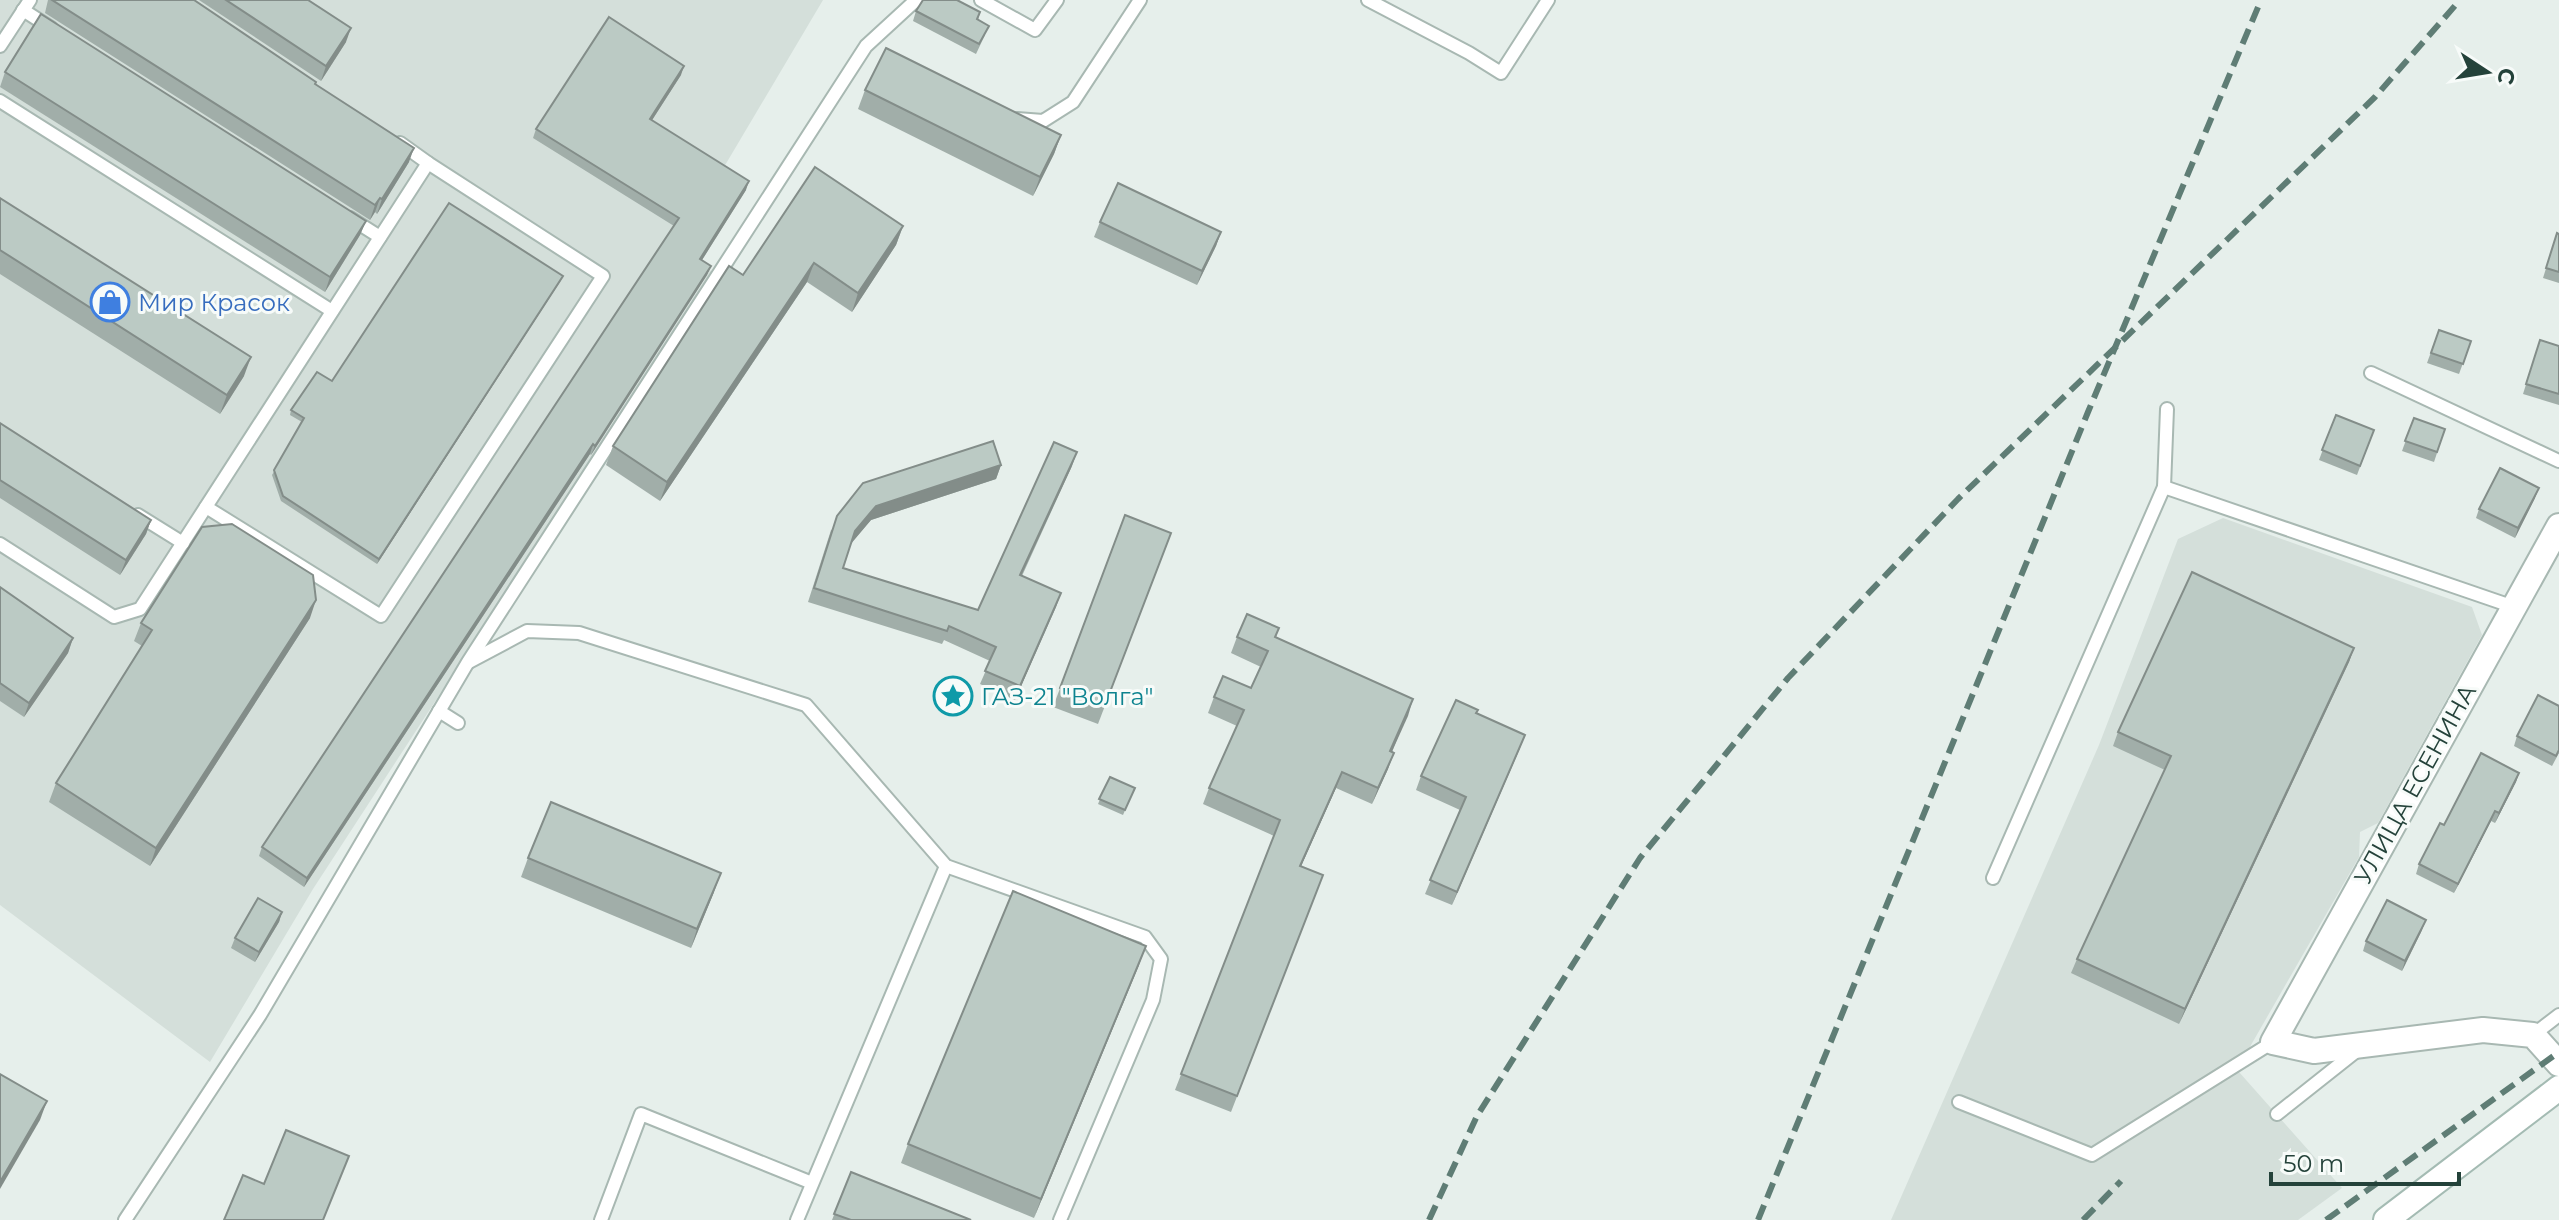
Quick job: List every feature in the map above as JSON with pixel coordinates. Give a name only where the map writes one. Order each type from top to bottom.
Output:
[{"type":"street","name":"УЛИЦА ЕСЕНИНА","points":[[2273,1042],[2559,526]]},
{"type":"street","points":[[2273,1042],[2314,1051],[2483,1030],[2533,1035],[2559,1064]]},
{"type":"street","points":[[2386,1220],[2559,1088]]},
{"type":"lane","points":[[125,1220],[260,1015],[468,662],[866,46],[916,0]]},
{"type":"lane","points":[[981,0],[1035,30],[1057,0]]},
{"type":"lane","points":[[1009,118],[1043,121],[1073,102],[1140,0]]},
{"type":"lane","points":[[1368,0],[1501,73],[1548,0]]},
{"type":"lane","points":[[0,46],[26,5],[63,35]]},
{"type":"lane","points":[[866,46],[881,54]]},
{"type":"lane","points":[[0,101],[332,311]]},
{"type":"lane","points":[[206,507],[381,616],[603,276],[382,131]]},
{"type":"lane","points":[[0,544],[114,617],[140,609],[428,163]]},
{"type":"lane","points":[[341,212],[380,237]]},
{"type":"lane","points":[[2371,373],[2559,461]]},
{"type":"lane","points":[[1993,878],[2164,487],[2167,409]]},
{"type":"lane","points":[[2164,487],[2514,607]]},
{"type":"lane","points":[[130,510],[183,543]]},
{"type":"lane","points":[[468,662],[527,631],[579,633],[806,705],[946,866],[1145,937],[1161,959],[1153,1000],[1060,1220]]},
{"type":"lane","points":[[439,711],[458,723]]},
{"type":"lane","points":[[797,1220],[946,866]]},
{"type":"lane","points":[[2533,1035],[2559,1015]]},
{"type":"lane","points":[[1959,1102],[2092,1155],[2273,1042]]},
{"type":"lane","points":[[2277,1114],[2365,1045]]},
{"type":"lane","points":[[601,1220],[641,1114],[812,1183]]},
{"type":"shaded area","points":[[0,0],[823,0],[676,248],[714,273],[313,889],[210,1062],[0,905]]},
{"type":"shaded area","points":[[2223,518],[2472,607],[2482,635],[2378,823],[2360,832],[2359,857],[2251,1045],[2239,1072],[2342,1188],[2298,1220],[1891,1220],[2099,745],[2178,539]]},
{"type":"building","points":[[52,0],[194,0],[414,148],[375,205]]},
{"type":"building","points":[[226,0],[308,0],[351,28],[326,66]]},
{"type":"building","points":[[923,0],[957,0],[980,12],[977,19],[989,26],[979,44],[916,11]]},
{"type":"building","points":[[41,14],[366,221],[330,277],[5,72]]},
{"type":"building","points":[[609,17],[684,66],[650,119],[749,181],[700,259],[711,266],[307,878],[262,847],[679,218],[536,129]]},
{"type":"building","points":[[886,48],[1061,135],[1040,177],[865,90]]},
{"type":"building","points":[[815,167],[903,226],[858,293],[814,263],[667,482],[613,446],[729,266],[743,275]]},
{"type":"building","points":[[1118,183],[1221,232],[1202,271],[1100,222]]},
{"type":"building","points":[[0,198],[251,357],[227,395],[0,250]]},
{"type":"building","points":[[449,203],[563,276],[379,559],[283,496],[274,470],[304,418],[291,410],[317,372],[332,381]]},
{"type":"building","points":[[2559,234],[2559,272],[2546,268]]},
{"type":"building","points":[[2439,330],[2471,341],[2463,364],[2431,353]]},
{"type":"building","points":[[2540,340],[2559,346],[2559,394],[2526,384]]},
{"type":"building","points":[[2336,415],[2374,430],[2360,466],[2322,450]]},
{"type":"building","points":[[2414,418],[2445,429],[2437,452],[2405,441]]},
{"type":"building","points":[[0,423],[151,520],[126,560],[0,480]]},
{"type":"building","points":[[993,441],[1001,465],[876,506],[855,531],[843,568],[978,610],[1054,442],[1077,452],[1020,575],[1061,593],[1020,686],[985,671],[996,647],[949,626],[947,631],[814,588],[837,516],[863,483]]},
{"type":"building","points":[[2500,468],[2539,488],[2518,528],[2479,509]]},
{"type":"building","points":[[1125,515],[1171,533],[1105,705],[1060,688]]},
{"type":"building","points":[[232,524],[313,575],[316,600],[156,848],[56,783],[152,630],[141,623],[202,527]]},
{"type":"building","points":[[2192,572],[2354,648],[2185,1009],[2077,959],[2171,756],[2118,732]]},
{"type":"building","points":[[0,587],[73,638],[29,703],[0,683]]},
{"type":"building","points":[[1247,614],[1279,628],[1275,637],[1413,699],[1378,788],[1342,772],[1300,866],[1323,875],[1237,1096],[1181,1074],[1280,820],[1209,788],[1244,710],[1214,697],[1223,676],[1251,688],[1268,651],[1237,637]]},
{"type":"building","points":[[2538,695],[2559,706],[2559,750],[2556,756],[2517,736]]},
{"type":"building","points":[[1456,700],[1478,710],[1476,713],[1525,735],[1457,892],[1430,880],[1466,797],[1421,776]]},
{"type":"building","points":[[2481,753],[2519,773],[2499,813],[2495,811],[2458,884],[2419,864],[2440,823],[2444,825]]},
{"type":"building","points":[[1110,777],[1135,788],[1125,810],[1099,799]]},
{"type":"building","points":[[551,802],[721,873],[697,929],[528,858]]},
{"type":"building","points":[[1013,891],[1146,946],[1041,1199],[908,1144]]},
{"type":"building","points":[[258,898],[282,912],[259,952],[235,938]]},
{"type":"building","points":[[2387,900],[2426,920],[2405,961],[2366,941]]},
{"type":"building","points":[[0,1074],[47,1101],[0,1182]]},
{"type":"building","points":[[286,1130],[349,1156],[323,1220],[224,1220],[243,1175],[264,1184]]},
{"type":"building","points":[[851,1172],[971,1220],[851,1220],[834,1214]]},
{"type":"railway","points":[[1758,1220],[2088,412],[2261,0]]},
{"type":"railway","points":[[1429,1220],[1477,1116],[1640,858],[1788,678],[1958,499],[2375,97],[2460,0]]},
{"type":"railway","points":[[2326,1220],[2559,1052]]},
{"type":"railway","points":[[2083,1220],[2121,1181]]},
{"type":"place","name":"Мир Красок","points":[[110,302]]},
{"type":"place","name":"ГАЗ-21 \"Волга\"","points":[[953,696]]}]
